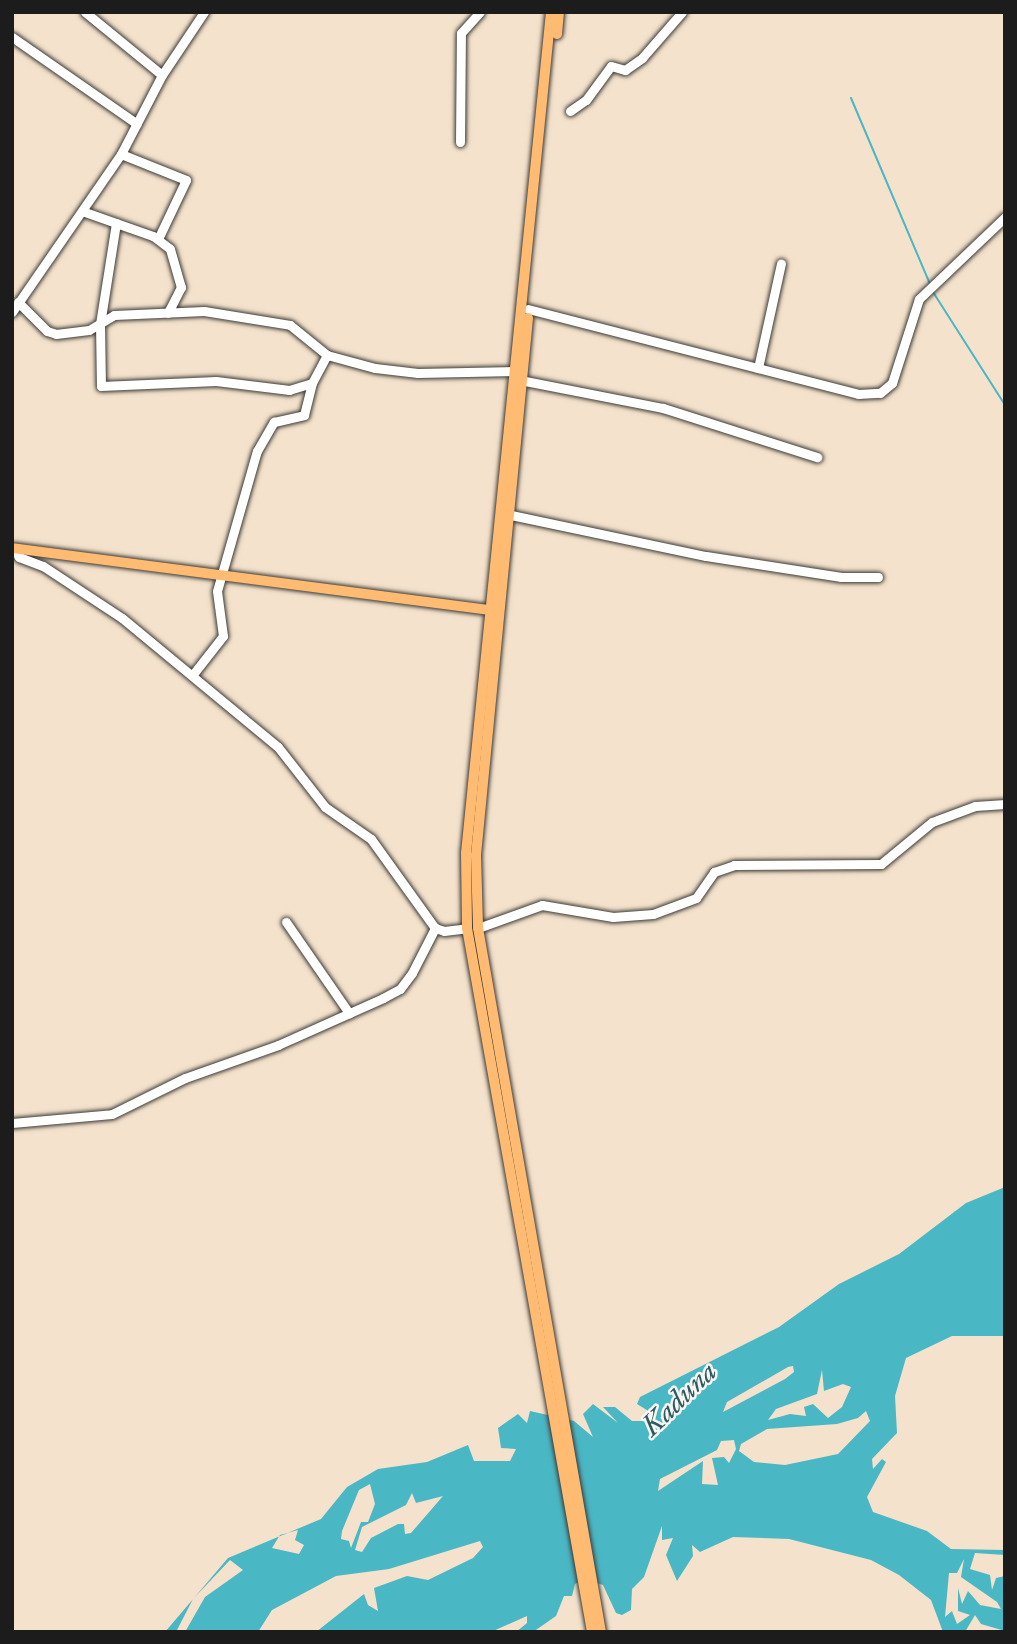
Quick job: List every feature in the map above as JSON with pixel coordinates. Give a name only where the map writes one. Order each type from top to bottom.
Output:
[{"type":"main road","points":[[551,12],[516,371],[473,928],[596,1628]]},
{"type":"main road","points":[[496,610],[511,515],[525,381],[528,309],[559,12]]},
{"type":"main road","points":[[13,548],[496,610]]},
{"type":"street","points":[[85,12],[162,75]]},
{"type":"street","points":[[460,142],[460,41],[463,29],[480,12]]},
{"type":"street","points":[[570,111],[586,100],[611,66],[625,70],[642,58],[682,12]]},
{"type":"street","points":[[12,312],[121,155],[162,75],[199,14]]},
{"type":"street","points":[[12,37],[136,124]]},
{"type":"street","points":[[121,155],[186,180],[158,239]]},
{"type":"street","points":[[82,211],[158,239],[170,249],[181,287],[168,313]]},
{"type":"street","points":[[528,309],[858,394],[888,388],[919,299],[1005,217]]},
{"type":"street","points":[[116,223],[100,324],[98,383],[105,387],[216,382],[289,390],[312,383]]},
{"type":"street","points":[[758,368],[781,263]]},
{"type":"street","points":[[18,302],[47,331],[56,334],[100,324],[114,315],[204,311],[282,322],[327,355],[375,368],[418,373],[516,371]]},
{"type":"street","points":[[194,673],[223,636],[217,591],[257,451],[274,422],[304,415],[312,383],[327,355]]},
{"type":"street","points":[[525,381],[663,408],[817,457]]},
{"type":"street","points":[[511,515],[706,556],[841,577],[878,577]]},
{"type":"street","points":[[13,548],[24,560],[43,566],[122,618],[194,673],[278,747],[325,807],[371,839],[435,928],[443,931],[473,928],[542,905],[613,917],[653,914],[696,898],[714,872],[734,865],[881,864],[932,822],[975,806],[1005,804]]},
{"type":"street","points":[[286,922],[349,1013]]},
{"type":"street","points":[[12,1123],[112,1114],[185,1078],[278,1045],[349,1013],[400,989],[435,928]]},
{"type":"water","name":"Kaduna","points":[[1005,1187],[1005,1336],[952,1336],[906,1358],[895,1396],[897,1433],[872,1459],[873,1469],[882,1459],[886,1462],[867,1497],[873,1512],[927,1531],[951,1549],[1005,1550],[1005,1555],[975,1553],[970,1569],[990,1575],[992,1590],[996,1578],[1005,1576],[1005,1631],[981,1624],[975,1615],[965,1632],[943,1632],[931,1600],[899,1575],[871,1560],[789,1539],[733,1537],[700,1552],[692,1545],[693,1556],[677,1581],[666,1555],[673,1538],[662,1540],[662,1526],[644,1577],[632,1589],[631,1610],[622,1615],[616,1613],[603,1585],[584,1579],[575,1584],[572,1596],[564,1596],[556,1616],[533,1632],[516,1632],[527,1623],[527,1616],[491,1632],[316,1632],[364,1594],[368,1605],[378,1611],[374,1588],[407,1576],[428,1580],[473,1558],[483,1547],[480,1541],[389,1569],[336,1576],[272,1610],[258,1632],[185,1632],[205,1597],[243,1570],[230,1560],[194,1598],[228,1558],[279,1537],[272,1548],[299,1554],[304,1545],[295,1540],[298,1530],[288,1533],[321,1519],[347,1487],[378,1469],[427,1462],[468,1445],[474,1461],[510,1461],[516,1449],[501,1448],[498,1428],[518,1414],[527,1423],[530,1411],[574,1421],[593,1437],[583,1414],[593,1404],[618,1423],[603,1407],[615,1407],[632,1421],[644,1421],[650,1412],[637,1404],[640,1397],[779,1327],[839,1284],[899,1254],[966,1203]],"holes":[[[793,1366],[794,1372],[785,1379],[723,1412],[727,1402]],[[822,1370],[824,1391],[843,1384],[851,1387],[842,1407],[828,1418],[813,1404],[804,1407],[806,1416],[790,1414],[768,1420],[776,1409],[817,1394]],[[866,1411],[870,1421],[838,1454],[785,1465],[754,1462],[739,1451],[741,1444],[767,1429],[837,1424],[858,1418]],[[734,1440],[736,1449],[729,1463],[724,1457],[712,1458],[718,1485],[702,1484],[703,1461],[658,1491],[660,1479],[717,1450],[721,1441]],[[370,1484],[375,1504],[368,1522],[361,1522],[351,1548],[349,1541],[341,1539],[359,1490]],[[412,1493],[416,1503],[443,1496],[411,1533],[405,1534],[404,1524],[398,1524],[371,1538],[362,1552],[355,1550],[362,1527],[406,1505]],[[964,1559],[961,1577],[997,1602],[1001,1609],[980,1605],[968,1591],[962,1604],[958,1588],[958,1611],[970,1615],[957,1624],[952,1611],[945,1617],[949,1573],[957,1573]]]},
{"type":"water","points":[[193,1599],[176,1632],[165,1632]]},
{"type":"waterway","points":[[851,98],[930,284]]},
{"type":"waterway","points":[[933,292],[1005,405]]}]
